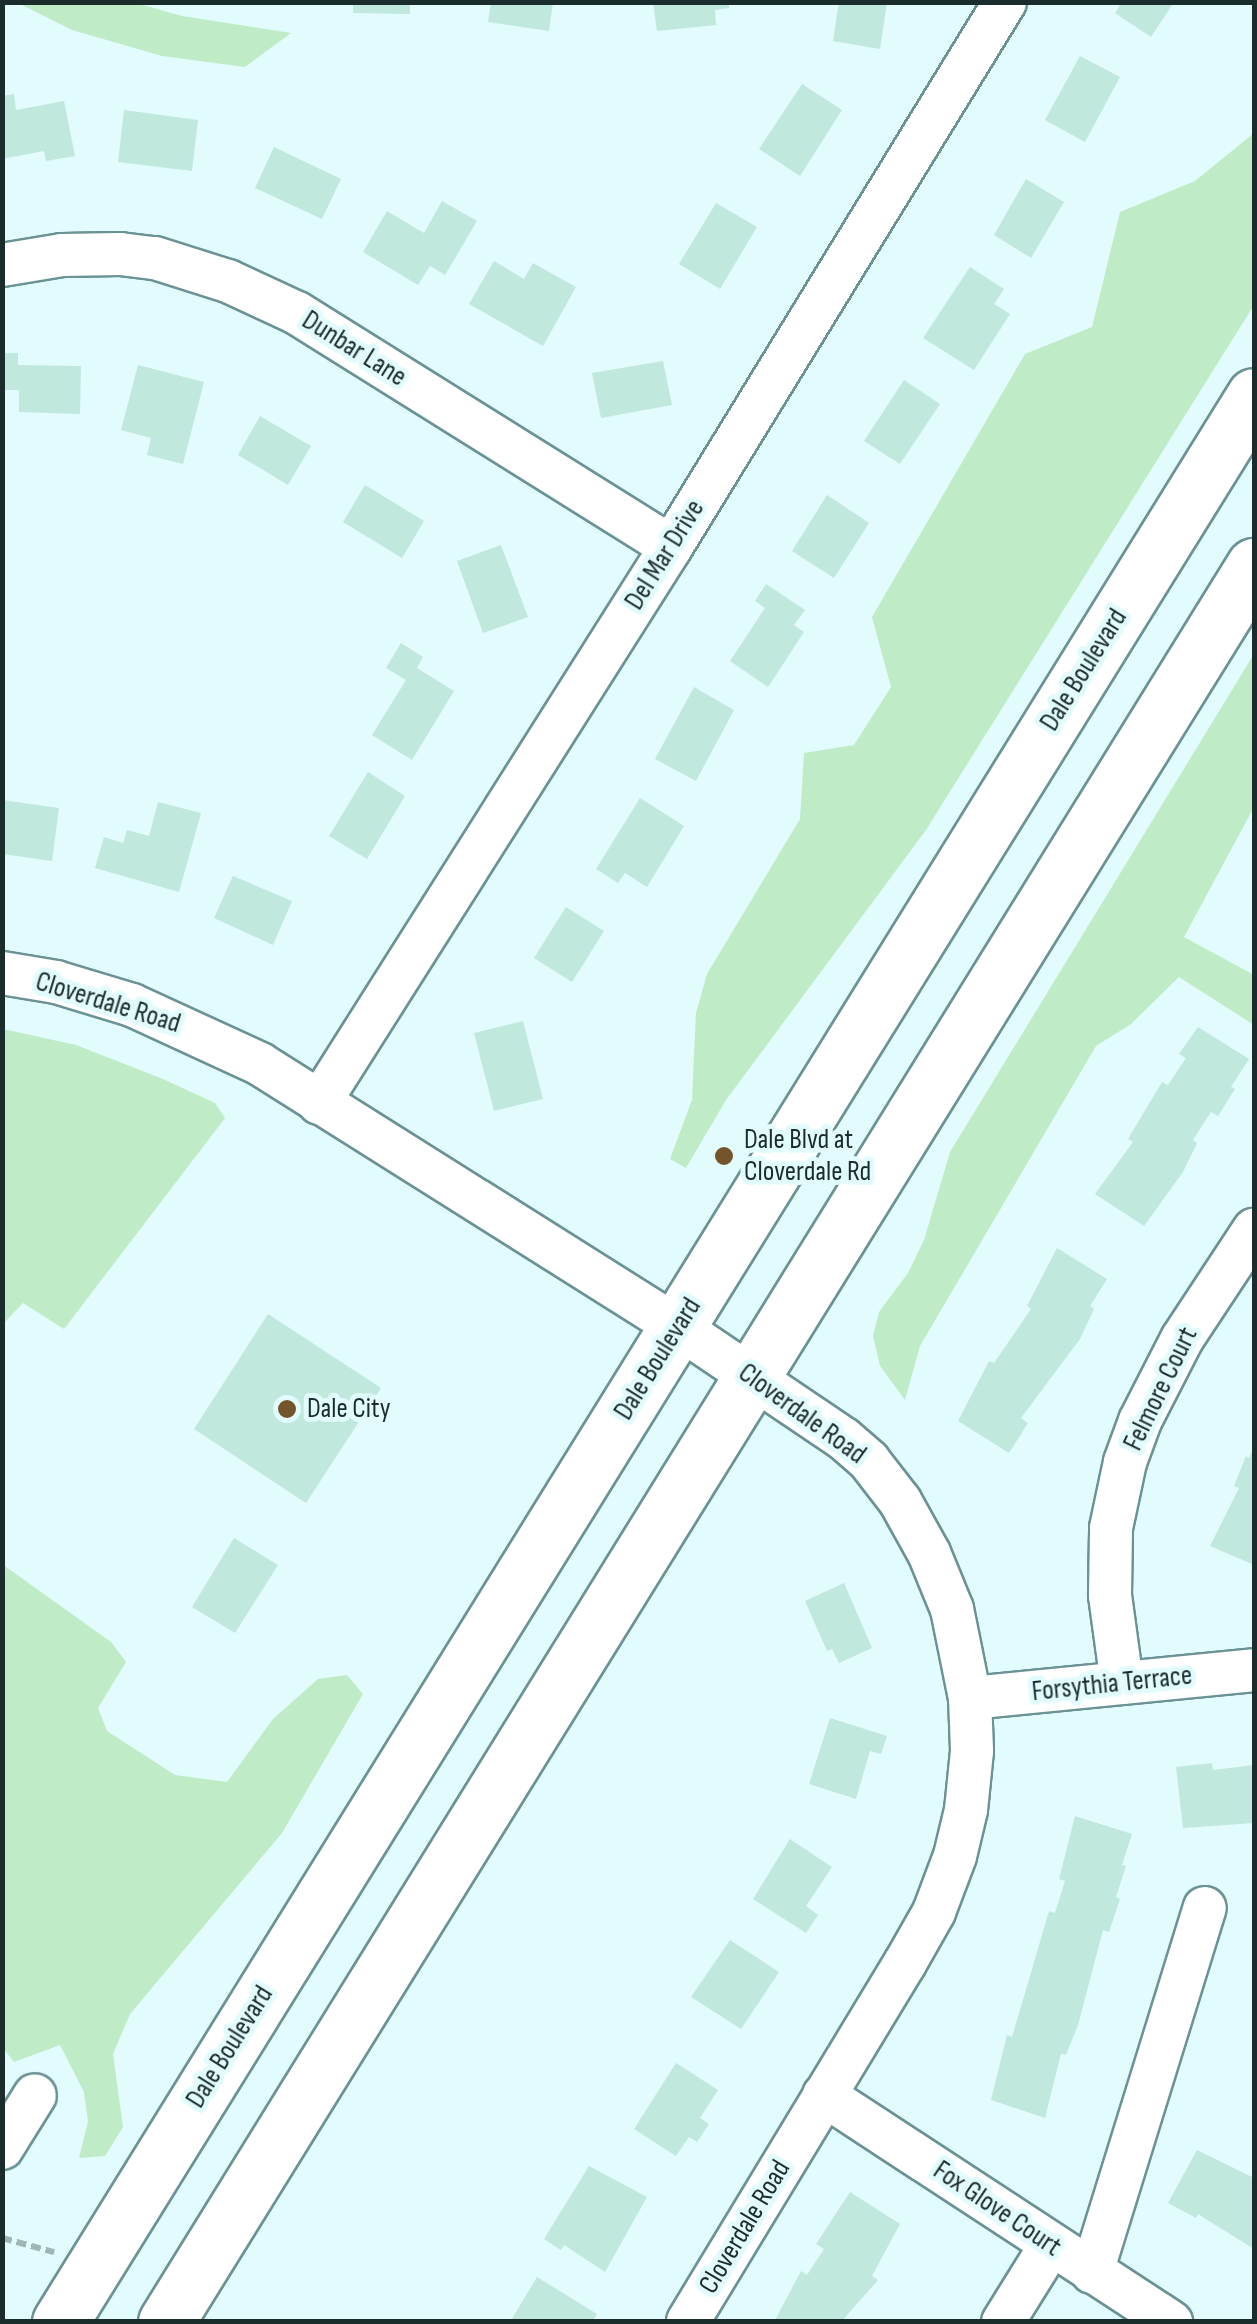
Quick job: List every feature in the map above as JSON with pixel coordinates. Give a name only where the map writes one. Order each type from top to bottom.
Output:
[{"type":"main road","name":"Dale Boulevard","points":[[60,2322],[1254,396]]},
{"type":"main road","points":[[166,2322],[1254,566]]},
{"type":"street","name":"Del Mar Drive","points":[[320,1103],[1006,2]]},
{"type":"street","name":"Dunbar Lane","points":[[2,265],[62,255],[120,254],[155,258],[228,281],[298,312],[670,546]]},
{"type":"street","name":"Cloverdale Road","points":[[2,973],[56,982],[132,1005],[205,1035],[678,1326],[844,1439],[900,1500],[929,1553],[952,1609],[970,1698],[972,1751],[955,1856],[934,1912],[688,2322]]},
{"type":"street","name":"Felmore Court","points":[[1122,1683],[1110,1595],[1112,1528],[1125,1462],[1140,1421],[1182,1340],[1254,1230]]},
{"type":"street","name":"Forsythia Terrace","points":[[970,1698],[1254,1670]]},
{"type":"street","points":[[1092,2272],[1204,1908]]},
{"type":"street","points":[[2,2148],[36,2095]]},
{"type":"street","name":"Fox Glove Court","points":[[824,2095],[1172,2322]]},
{"type":"street","points":[[1003,2322],[1051,2245]]},
{"type":"green space","points":[[18,3],[136,3],[182,16],[291,33],[245,67],[162,56],[72,30]]},
{"type":"green space","points":[[1254,133],[1254,305],[926,830],[726,1100],[686,1168],[670,1159],[692,1100],[696,1013],[707,974],[800,819],[804,753],[854,745],[891,687],[872,617],[1025,354],[1092,327],[1120,212],[1195,181]]},
{"type":"green space","points":[[1254,654],[1254,807],[1184,937],[1254,975],[1254,1025],[1179,977],[1131,1024],[1096,1046],[920,1346],[905,1400],[880,1366],[873,1336],[879,1312],[908,1273],[924,1240],[950,1152]]},
{"type":"green space","points":[[3,1029],[76,1045],[163,1079],[215,1103],[225,1118],[64,1329],[23,1303],[3,1324]]},
{"type":"green space","points":[[2,1564],[111,1642],[126,1662],[98,1708],[107,1731],[175,1775],[227,1782],[273,1719],[318,1679],[347,1675],[363,1694],[282,1833],[130,2014],[113,2054],[123,2127],[105,2156],[79,2158],[88,2122],[84,2092],[60,2045],[14,2062],[3,2048]]},
{"type":"building","points":[[353,2],[410,2],[410,14],[353,13]]},
{"type":"building","points":[[491,2],[553,2],[549,31],[488,22]]},
{"type":"building","points":[[653,2],[729,2],[729,8],[715,10],[716,25],[657,31]]},
{"type":"building","points":[[839,2],[887,2],[880,49],[833,41]]},
{"type":"building","points":[[1122,2],[1174,2],[1151,37],[1115,13]]},
{"type":"building","points":[[1080,56],[1120,77],[1085,142],[1045,120]]},
{"type":"building","points":[[802,84],[842,110],[800,176],[759,149]]},
{"type":"building","points":[[14,94],[16,110],[64,101],[75,156],[46,161],[44,151],[2,159],[2,96]]},
{"type":"building","points":[[124,110],[198,120],[192,171],[118,162]]},
{"type":"building","points":[[274,147],[341,179],[322,219],[255,188]]},
{"type":"building","points":[[1026,179],[1064,202],[1031,258],[994,235]]},
{"type":"building","points":[[442,201],[477,221],[445,275],[430,266],[418,285],[363,252],[387,211],[424,233]]},
{"type":"building","points":[[716,203],[757,227],[720,289],[679,264]]},
{"type":"building","points":[[494,261],[524,279],[533,263],[576,287],[543,346],[469,304]]},
{"type":"building","points":[[970,267],[1004,289],[994,304],[1010,314],[974,370],[923,338]]},
{"type":"building","points":[[2,353],[18,353],[18,365],[81,366],[80,414],[19,412],[19,390],[2,390]]},
{"type":"building","points":[[663,361],[672,405],[601,418],[592,373]]},
{"type":"building","points":[[138,365],[204,382],[183,464],[147,455],[151,438],[121,430]]},
{"type":"building","points":[[904,380],[940,404],[900,464],[864,441]]},
{"type":"building","points":[[260,416],[311,446],[288,485],[238,455]]},
{"type":"building","points":[[365,485],[424,521],[402,558],[343,522]]},
{"type":"building","points":[[827,495],[869,523],[834,578],[792,551]]},
{"type":"building","points":[[501,545],[528,617],[483,633],[457,561]]},
{"type":"building","points":[[766,584],[805,610],[794,625],[804,632],[768,687],[730,661],[765,608],[755,601]]},
{"type":"building","points":[[401,643],[423,657],[417,668],[454,691],[412,760],[372,735],[406,680],[386,668]]},
{"type":"building","points":[[694,687],[734,710],[696,781],[655,759]]},
{"type":"building","points":[[368,772],[405,796],[367,859],[329,836]]},
{"type":"building","points":[[640,798],[684,826],[647,887],[625,873],[618,883],[596,869]]},
{"type":"building","points":[[2,800],[59,808],[52,861],[2,854]]},
{"type":"building","points":[[158,802],[201,813],[179,892],[95,868],[104,837],[123,843],[127,830],[149,836]]},
{"type":"building","points":[[233,876],[292,901],[273,945],[214,918]]},
{"type":"building","points":[[566,907],[604,931],[572,982],[534,958]]},
{"type":"building","points":[[523,1021],[543,1099],[494,1111],[474,1033]]},
{"type":"building","points":[[1198,1027],[1249,1059],[1218,1116],[1211,1112],[1193,1140],[1197,1143],[1183,1172],[1144,1226],[1095,1194],[1133,1142],[1128,1139],[1162,1082],[1168,1085],[1186,1058],[1179,1054]]},
{"type":"building","points":[[1057,1248],[1107,1279],[1090,1306],[1094,1309],[1080,1339],[1021,1418],[1028,1423],[1009,1453],[958,1421],[989,1361],[994,1363],[1031,1309],[1027,1306]]},
{"type":"building","name":"Dale City","points":[[268,1314],[381,1388],[306,1503],[194,1429]]},
{"type":"building","points":[[1254,1446],[1254,1565],[1210,1546],[1239,1488],[1234,1486],[1246,1456],[1249,1458]]},
{"type":"building","points":[[234,1538],[278,1565],[235,1633],[192,1607]]},
{"type":"building","points":[[844,1583],[872,1648],[839,1663],[832,1649],[827,1651],[805,1601]]},
{"type":"building","points":[[830,1718],[887,1736],[881,1754],[870,1751],[856,1799],[809,1784]]},
{"type":"building","points":[[1212,1763],[1213,1770],[1254,1765],[1254,1823],[1183,1828],[1176,1767]]},
{"type":"building","points":[[1075,1816],[1132,1834],[1116,1897],[1120,1899],[1109,1932],[1103,1930],[1078,2025],[1066,2055],[1061,2054],[1045,2118],[991,2100],[1007,2035],[1012,2037],[1049,1911],[1055,1913],[1065,1881],[1059,1879]]},
{"type":"building","points":[[790,1839],[832,1867],[806,1906],[818,1915],[806,1933],[753,1899]]},
{"type":"building","points":[[730,1940],[779,1972],[741,2029],[691,1997]]},
{"type":"building","points":[[676,2063],[718,2090],[700,2118],[709,2124],[697,2142],[689,2137],[676,2156],[634,2129]]},
{"type":"building","points":[[1197,2150],[1254,2178],[1254,2249],[1198,2214],[1196,2218],[1168,2203]]},
{"type":"building","points":[[589,2166],[647,2197],[605,2272],[564,2245],[561,2250],[544,2239]]},
{"type":"building","points":[[850,2192],[900,2224],[872,2276],[878,2280],[841,2322],[774,2322],[801,2271],[807,2275],[824,2249],[816,2244]]},
{"type":"building","points":[[537,2277],[597,2314],[592,2322],[510,2322]]},
{"type":"place","name":"Dale Blvd at Cloverdale Rd","points":[[724,1156]]},
{"type":"place","name":"Dale City","points":[[287,1409]]}]
